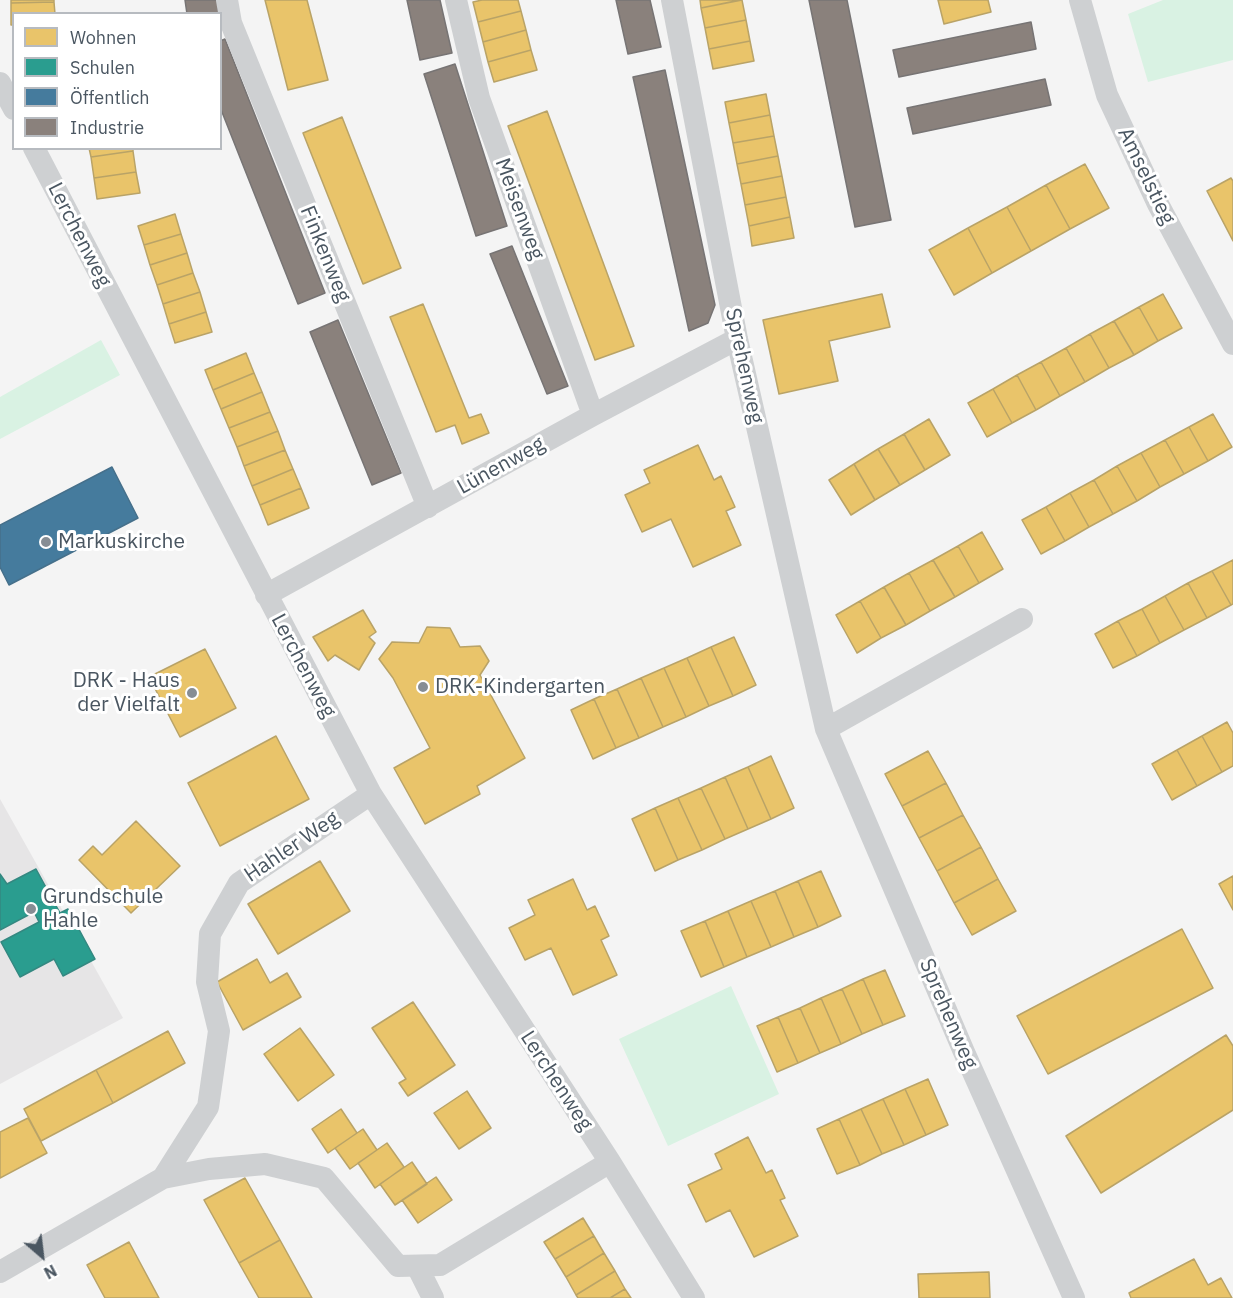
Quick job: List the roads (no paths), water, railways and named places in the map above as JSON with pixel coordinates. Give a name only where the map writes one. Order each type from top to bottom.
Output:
[{"type":"street","name":"Finkenweg","points":[[227,0],[231,23],[428,507]]},
{"type":"street","name":"Meisenweg","points":[[456,0],[479,98],[593,416]]},
{"type":"street","name":"Sprehenweg","points":[[672,0],[738,339],[826,729],[964,1052],[1074,1298]]},
{"type":"street","name":"Amselstieg","points":[[1080,0],[1107,95],[1158,204],[1233,344]]},
{"type":"street","points":[[0,83],[12,105]]},
{"type":"street","name":"Lerchenweg","points":[[35,150],[370,795],[609,1162],[694,1298]]},
{"type":"street","name":"Lünenweg","points":[[266,595],[738,339]]},
{"type":"street","points":[[826,729],[1022,619]]},
{"type":"street","name":"Hahler Weg","points":[[163,1178],[208,1107],[219,1031],[207,982],[210,934],[239,882],[370,795]]},
{"type":"street","points":[[433,1298],[417,1266],[440,1265],[609,1162]]},
{"type":"street","name":"Hahler Weg","points":[[0,1272],[163,1178],[209,1169],[265,1164],[324,1178],[398,1266],[417,1266]]},
{"type":"place","name":"Markuskirche","points":[[46,542]]},
{"type":"place","name":"DRK-Kindergarten","points":[[423,687]]},
{"type":"place","name":"DRK - Haus der Vielfalt","points":[[192,693]]},
{"type":"place","name":"Grundschule Hahle","points":[[31,909]]}]
